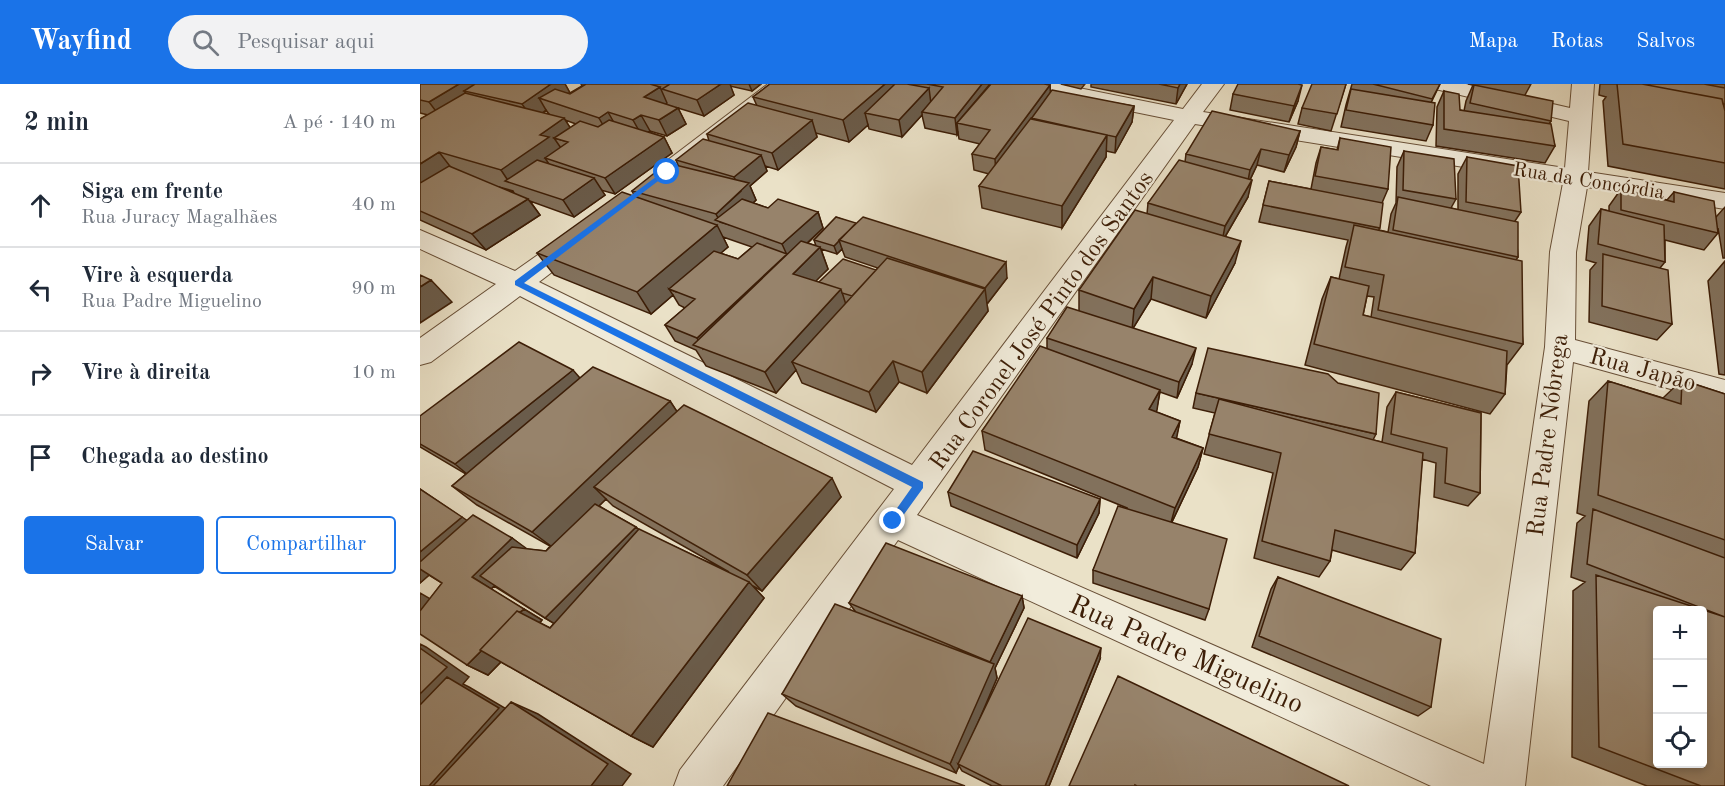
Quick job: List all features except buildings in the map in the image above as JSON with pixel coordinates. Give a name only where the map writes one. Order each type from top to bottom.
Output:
[{"type":"street","points":[[650,184],[781,84]]},
{"type":"street","name":"Rua da Concórdia","points":[[1027,84],[1190,117],[1725,201]]},
{"type":"street","name":"Rua Coronel José Pinto dos Santos","points":[[696,786],[1213,84]]},
{"type":"street","points":[[1438,84],[1582,117]]},
{"type":"street","name":"Rua Padre Nóbrega","points":[[1503,786],[1560,346],[1563,252],[1575,178],[1582,117],[1583,84]]},
{"type":"street","points":[[420,354],[599,223]]},
{"type":"street","points":[[420,239],[518,283],[919,485]]},
{"type":"street","name":"Rua Japão","points":[[1560,346],[1725,392]]},
{"type":"street","name":"Rua Padre Miguelino","points":[[893,521],[1481,786]]},
{"type":"route","points":[[667,172],[518,283],[919,485],[893,521]]}]
